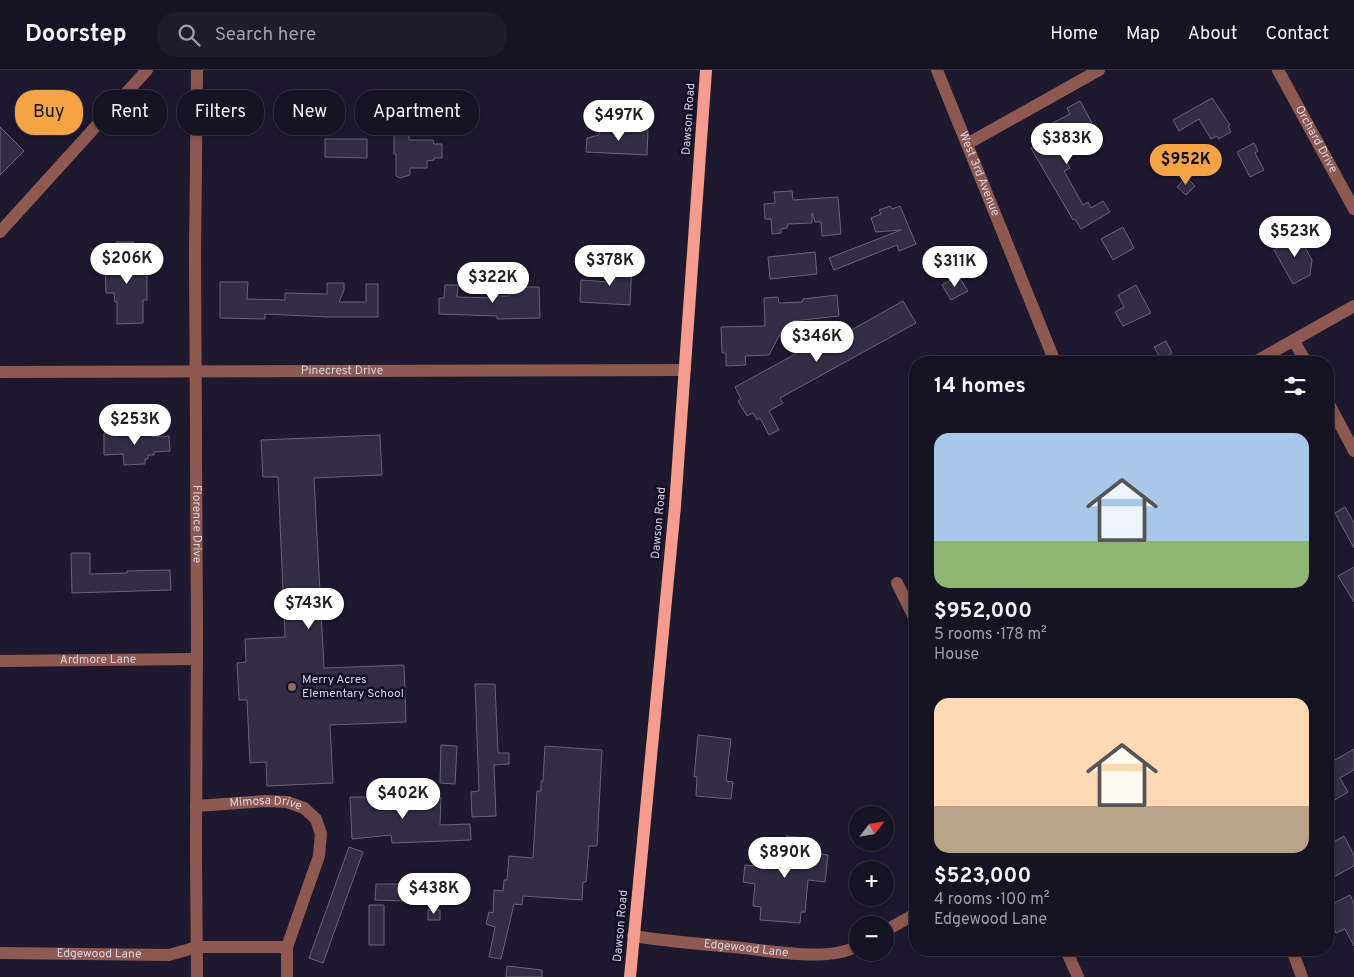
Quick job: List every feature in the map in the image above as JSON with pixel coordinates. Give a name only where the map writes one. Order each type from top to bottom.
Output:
[{"type":"main road","name":"Dawson Road","points":[[630,977],[674,515],[706,70]]},
{"type":"street","points":[[0,232],[147,70]]},
{"type":"street","name":"Florence Drive","points":[[197,70],[195,254],[197,371],[197,977]]},
{"type":"street","name":"West 3rd Avenue","points":[[937,70],[1053,356]]},
{"type":"street","points":[[967,144],[1099,70]]},
{"type":"street","name":"Orchard Drive","points":[[1278,70],[1354,209]]},
{"type":"street","points":[[1266,356],[1354,306]]},
{"type":"street","points":[[1294,341],[1303,356]]},
{"type":"street","name":"Pinecrest Drive","points":[[0,372],[685,370]]},
{"type":"street","points":[[1334,413],[1354,451]]},
{"type":"street","points":[[897,584],[909,607]]},
{"type":"street","name":"Ardmore Lane","points":[[0,661],[196,659]]},
{"type":"street","name":"Mimosa Drive","points":[[196,806],[265,801],[287,802],[304,808],[316,819],[321,834],[319,856],[287,947],[287,977]]},
{"type":"street","points":[[894,926],[909,917]]},
{"type":"street","name":"Edgewood Lane","points":[[633,936],[665,941],[813,955],[849,950]]},
{"type":"street","points":[[197,947],[287,947]]},
{"type":"street","name":"Edgewood Lane","points":[[0,954],[169,955],[197,947]]},
{"type":"street","points":[[1069,956],[1078,977]]},
{"type":"street","points":[[1294,956],[1302,977]]},
{"type":"building","points":[[1212,98],[1230,125],[1228,126],[1231,132],[1219,139],[1217,136],[1211,139],[1199,119],[1179,131],[1173,120]]},
{"type":"building","points":[[1080,101],[1092,123],[1056,143],[1070,168],[1064,171],[1083,205],[1088,202],[1091,208],[1103,201],[1110,212],[1081,229],[1075,219],[1073,220],[1031,148],[1048,139],[1043,128],[1070,114],[1067,108]]},
{"type":"building","points":[[0,127],[24,151],[0,175]]},
{"type":"building","points":[[600,127],[648,130],[647,155],[586,152],[587,138],[599,135]]},
{"type":"building","points":[[394,135],[409,135],[409,140],[433,140],[434,144],[442,144],[442,158],[434,158],[434,160],[427,161],[427,168],[410,168],[410,175],[400,178],[396,176],[396,154],[394,154]]},
{"type":"building","points":[[325,139],[367,139],[367,158],[325,157]]},
{"type":"building","points":[[1254,143],[1258,151],[1255,153],[1264,170],[1250,177],[1237,152]]},
{"type":"building","points":[[1186,177],[1195,186],[1186,195],[1177,187]]},
{"type":"building","points":[[792,191],[793,200],[838,197],[841,234],[822,236],[821,222],[815,222],[812,213],[812,223],[788,224],[787,228],[781,229],[781,233],[772,234],[771,219],[765,219],[764,204],[775,203],[774,192]]},
{"type":"building","points":[[890,206],[892,209],[900,206],[916,244],[899,251],[897,245],[834,270],[829,258],[901,230],[876,232],[871,218],[881,214],[879,210]]},
{"type":"building","points":[[1123,227],[1134,248],[1113,260],[1101,239]]},
{"type":"building","points":[[1295,234],[1297,238],[1299,236],[1312,260],[1310,275],[1293,284],[1274,250],[1281,246],[1279,242]]},
{"type":"building","points":[[116,242],[134,242],[134,268],[147,268],[147,300],[143,300],[143,323],[117,324],[117,302],[115,302],[114,293],[106,293],[105,267],[116,267]]},
{"type":"building","points":[[815,252],[817,274],[770,279],[768,257]]},
{"type":"building","points":[[613,260],[632,261],[630,305],[580,302],[581,280],[609,282],[609,273],[612,274]]},
{"type":"building","points":[[958,275],[968,291],[951,300],[942,285]]},
{"type":"building","points":[[220,282],[248,282],[247,299],[285,300],[285,293],[327,294],[327,283],[344,283],[344,290],[339,302],[366,302],[366,284],[378,284],[378,317],[265,314],[265,319],[220,318]]},
{"type":"building","points":[[445,285],[458,285],[457,297],[497,298],[497,296],[509,296],[509,287],[539,287],[540,318],[497,319],[497,316],[439,314],[439,298],[444,298]]},
{"type":"building","points":[[1136,285],[1151,313],[1123,326],[1115,312],[1124,307],[1118,295]]},
{"type":"building","points":[[837,295],[839,316],[793,321],[794,329],[782,330],[769,355],[745,356],[746,365],[726,366],[726,353],[722,353],[721,327],[765,326],[764,298],[778,297],[779,303],[802,302],[803,299]]},
{"type":"building","points":[[903,301],[916,323],[780,398],[783,403],[769,411],[779,430],[769,435],[760,418],[757,420],[753,413],[747,416],[738,401],[741,399],[735,387],[843,328],[846,333]]},
{"type":"building","points":[[1166,341],[1172,353],[1166,356],[1159,356],[1154,347]]},
{"type":"building","points":[[104,433],[145,433],[153,434],[153,437],[169,436],[170,451],[154,452],[154,455],[148,455],[148,459],[145,459],[145,464],[124,465],[123,454],[104,455]]},
{"type":"building","points":[[380,435],[382,475],[314,478],[324,668],[404,665],[406,722],[330,725],[333,783],[267,786],[266,762],[250,763],[247,700],[239,700],[237,663],[246,662],[245,639],[285,637],[278,477],[263,477],[261,440]]},
{"type":"building","points":[[1345,507],[1354,523],[1354,548],[1335,513]]},
{"type":"building","points":[[71,553],[90,553],[90,574],[170,570],[171,590],[72,593]]},
{"type":"building","points":[[1354,567],[1354,602],[1338,576]]},
{"type":"building","points":[[475,684],[495,684],[498,753],[509,753],[509,764],[494,765],[496,816],[472,817],[471,792],[479,791]]},
{"type":"building","points":[[698,735],[731,739],[726,781],[733,782],[731,799],[696,796],[697,777],[694,777]]},
{"type":"building","points":[[441,745],[457,746],[455,784],[440,783]]},
{"type":"building","points":[[545,746],[602,750],[597,846],[589,846],[586,882],[583,882],[582,900],[523,896],[522,905],[514,904],[501,959],[489,957],[495,927],[486,924],[489,912],[493,913],[494,890],[503,891],[504,880],[507,880],[509,856],[533,858],[537,791],[541,791],[541,781],[543,781]]},
{"type":"building","points":[[1354,749],[1354,770],[1340,778],[1348,792],[1334,800],[1334,761]]},
{"type":"building","points":[[350,797],[441,797],[440,825],[470,824],[471,840],[392,843],[391,835],[352,839]]},
{"type":"building","points":[[786,836],[806,838],[805,848],[812,848],[812,853],[828,855],[825,882],[808,880],[805,912],[801,912],[800,923],[760,920],[761,907],[753,906],[755,884],[743,882],[745,865],[757,866],[760,842],[785,845]]},
{"type":"building","points":[[1344,836],[1354,855],[1354,866],[1334,877],[1334,842]]},
{"type":"building","points":[[349,847],[363,852],[323,963],[309,958]]},
{"type":"building","points":[[376,884],[405,884],[405,901],[375,900]]},
{"type":"building","points":[[1350,895],[1354,903],[1354,946],[1345,929],[1336,933],[1334,928],[1334,903]]},
{"type":"building","points":[[369,905],[384,905],[384,945],[369,945]]},
{"type":"building","points":[[428,910],[440,910],[440,920],[428,920]]},
{"type":"building","points":[[507,966],[542,970],[542,977],[506,977]]},
{"type":"place","name":"Merry Acres Elementary School","points":[[292,687]]}]
